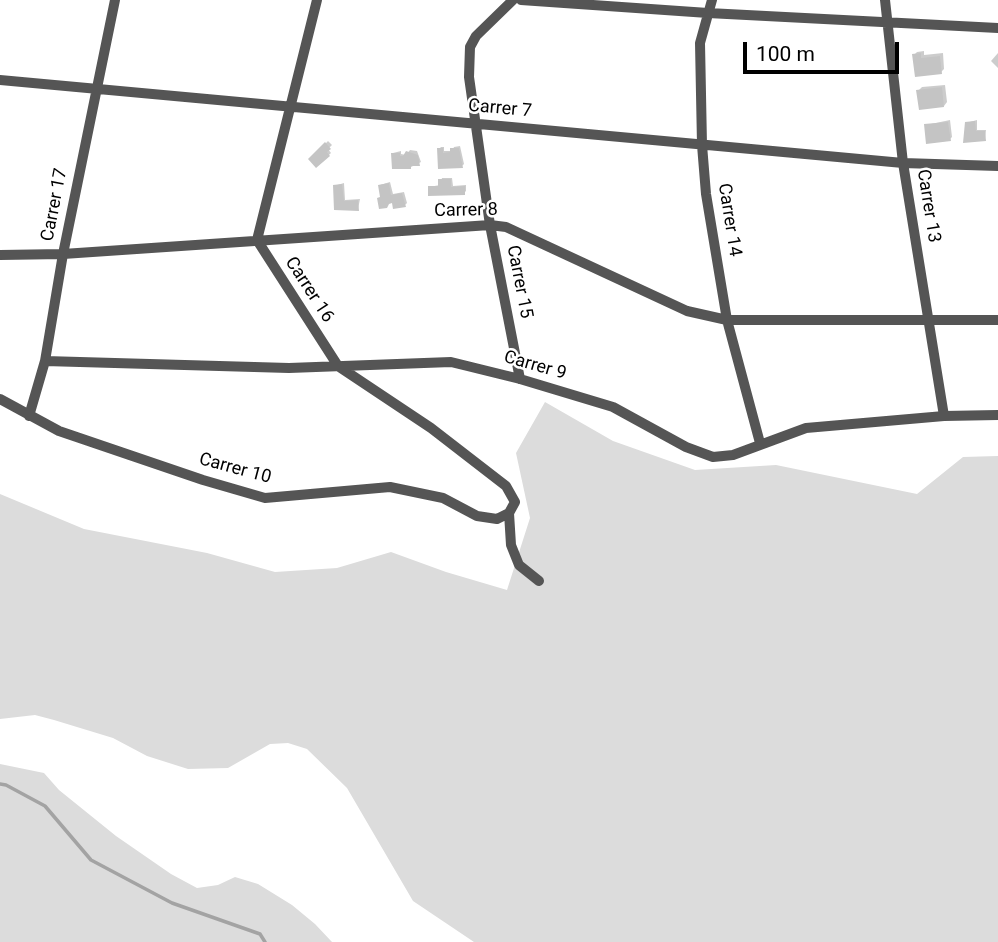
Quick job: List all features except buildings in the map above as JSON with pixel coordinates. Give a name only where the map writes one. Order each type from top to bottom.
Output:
[{"type":"street","name":"Carrer 17","points":[[29,416],[45,361],[63,254],[115,0]]},
{"type":"street","points":[[257,240],[317,0]]},
{"type":"street","name":"Carrer 15","points":[[513,0],[476,36],[470,47],[469,78],[490,225],[520,379]]},
{"type":"street","points":[[521,0],[998,28]]},
{"type":"street","name":"Carrer 14","points":[[712,0],[700,43],[706,194],[727,320],[760,443]]},
{"type":"street","name":"Carrer 13","points":[[885,0],[903,163],[944,416]]},
{"type":"street","name":"Carrer 7","points":[[0,80],[903,163],[998,166]]},
{"type":"street","name":"Carrer 8","points":[[0,255],[63,254],[490,225],[506,227],[687,311],[727,320],[998,320]]},
{"type":"street","name":"Carrer 16","points":[[257,240],[338,366],[431,428],[506,486],[515,502],[509,513]]},
{"type":"street","name":"Carrer 9","points":[[45,361],[289,368],[451,362],[613,407],[686,447],[713,457],[733,455],[806,428],[944,416],[998,415]]},
{"type":"street","name":"Carrer 10","points":[[0,399],[59,430],[265,498],[390,487],[443,498],[477,516],[497,519],[509,513]]},
{"type":"street","points":[[509,513],[511,545],[519,565],[539,581]]},
{"type":"shaded area","points":[[545,402],[613,441],[695,470],[776,465],[917,494],[963,457],[998,456],[998,942],[474,942],[413,901],[347,788],[307,749],[288,743],[270,744],[228,768],[188,769],[147,756],[113,738],[54,720],[35,715],[0,719],[0,494],[84,529],[207,553],[275,572],[337,568],[391,552],[507,590],[530,518],[516,453]]},
{"type":"shaded area","points":[[0,764],[44,773],[59,790],[116,836],[171,874],[197,888],[218,885],[235,877],[258,884],[292,905],[332,942],[0,942]]},
{"type":"waterway","points":[[0,784],[45,806],[91,860],[172,903],[260,934],[265,942]]}]
